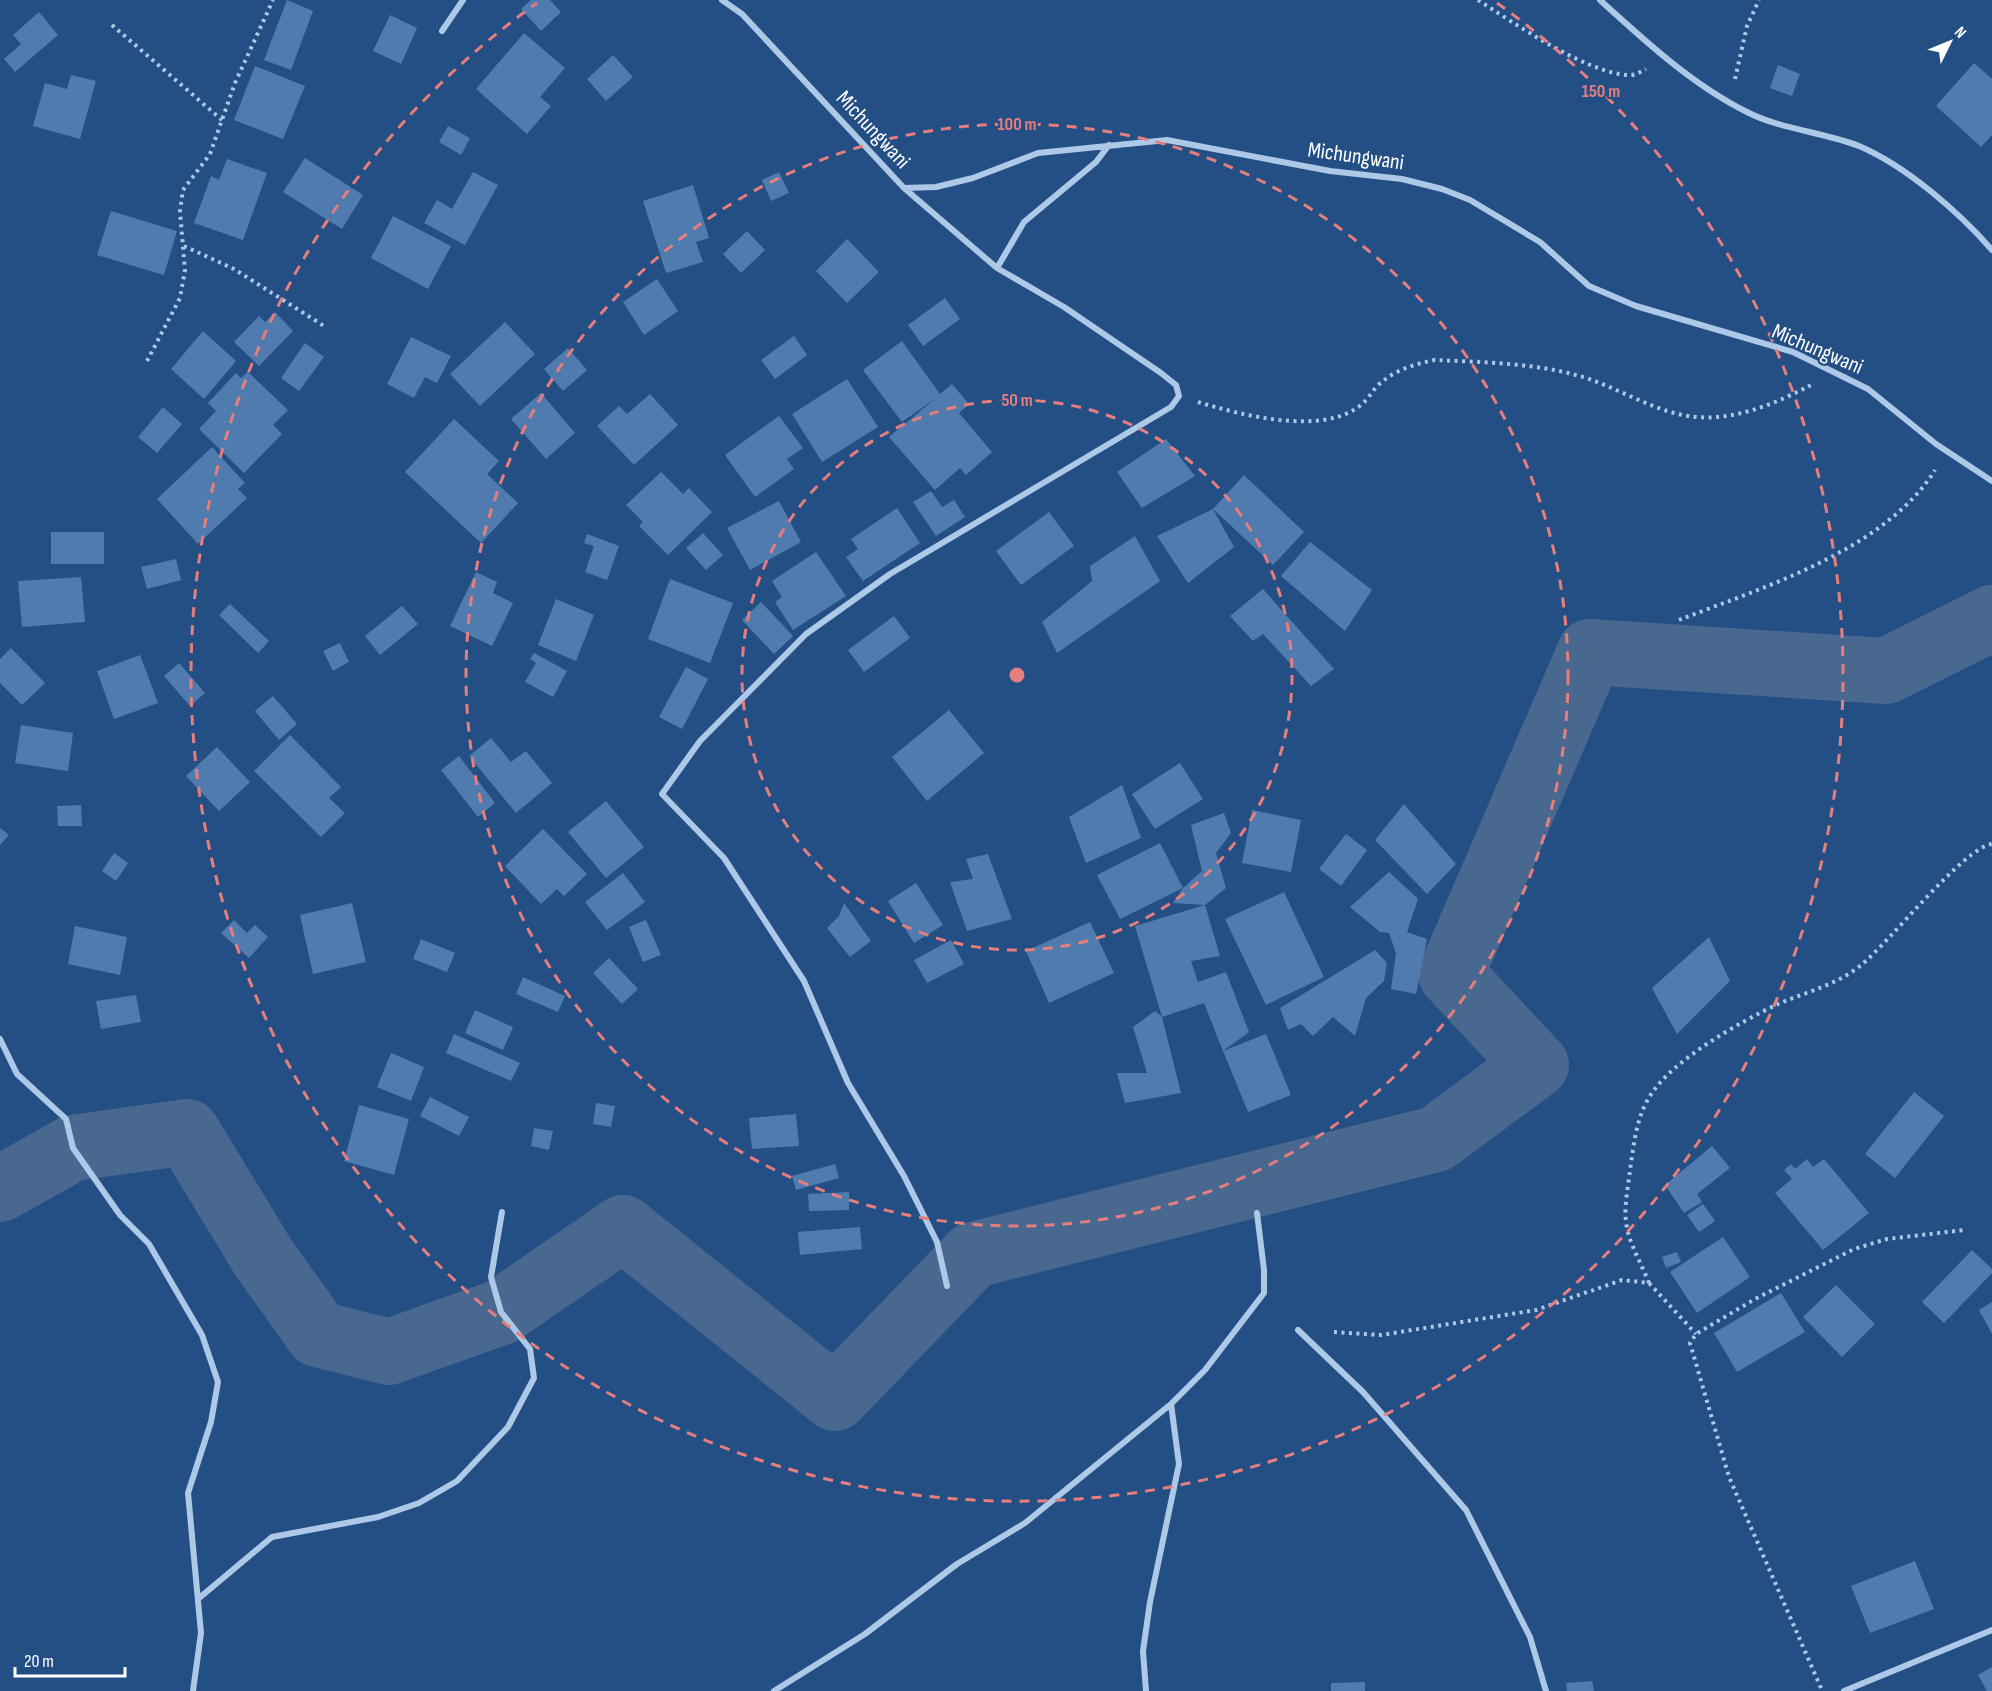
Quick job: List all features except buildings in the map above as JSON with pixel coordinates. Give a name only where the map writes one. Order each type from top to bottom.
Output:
[{"type":"street","points":[[442,31],[463,0]]},
{"type":"street","name":"Michungwani","points":[[722,0],[742,14],[904,188],[936,187],[974,178],[1038,153],[1167,140],[1330,171],[1402,179],[1442,189],[1470,200],[1540,242],[1589,286],[1636,306],[1793,352],[1868,389],[1936,444],[1992,481]]},
{"type":"street","points":[[1600,0],[1668,59],[1731,103],[1752,114],[1867,151],[1942,200],[1968,222],[1992,250]]},
{"type":"street","points":[[998,268],[1024,222],[1096,162],[1109,145]]},
{"type":"street","points":[[904,188],[998,268],[1064,307],[1161,373],[1176,385],[1179,396],[1171,407],[890,574],[806,634],[700,741],[662,794],[724,858],[804,981],[848,1083],[904,1176],[937,1242],[947,1286]]},
{"type":"street","points":[[0,1039],[17,1074],[66,1119],[73,1148],[120,1215],[149,1244],[202,1335],[218,1382],[211,1422],[188,1493],[201,1633],[193,1691]]},
{"type":"street","points":[[198,1599],[272,1538],[378,1517],[418,1503],[457,1481],[508,1427],[534,1378],[530,1349],[501,1312],[491,1277],[502,1212]]},
{"type":"street","points":[[774,1691],[866,1634],[957,1564],[1025,1523],[1171,1404],[1205,1370],[1264,1293],[1264,1270],[1257,1213]]},
{"type":"street","points":[[1298,1330],[1363,1392],[1466,1510],[1530,1637],[1546,1691]]},
{"type":"street","points":[[1146,1691],[1143,1651],[1150,1602],[1179,1464],[1171,1404]]},
{"type":"street","points":[[1844,1691],[1992,1630]]},
{"type":"path","points":[[147,361],[180,298],[185,270],[180,211],[183,190],[210,154],[235,83],[273,0]]},
{"type":"path","points":[[1478,0],[1576,59],[1619,74],[1632,76],[1668,59]]},
{"type":"path","points":[[1731,103],[1747,26],[1759,0]]},
{"type":"path","points":[[112,25],[222,120]]},
{"type":"path","points":[[183,246],[234,269],[324,326]]},
{"type":"path","points":[[1179,396],[1244,416],[1320,421],[1344,415],[1362,404],[1393,374],[1416,363],[1435,360],[1573,374],[1603,382],[1644,401],[1689,416],[1735,416],[1794,394],[1833,373]]},
{"type":"path","points":[[1679,620],[1801,573],[1847,548],[1894,516],[1923,489],[1939,463],[1936,444]]},
{"type":"path","points":[[1696,1334],[1649,1283],[1627,1229],[1625,1209],[1637,1125],[1650,1095],[1671,1072],[1725,1031],[1779,1004],[1842,978],[1859,966],[1884,946],[1941,883],[1979,848],[1992,844]]},
{"type":"path","points":[[1823,1691],[1729,1477],[1690,1343],[1696,1334],[1755,1299],[1854,1248],[1887,1239],[1964,1230]]},
{"type":"path","points":[[1298,1330],[1381,1335],[1536,1310],[1622,1280],[1649,1283]]},
{"type":"waterway","points":[[0,1189],[73,1148],[187,1132],[263,1257],[318,1334],[389,1352],[501,1312],[623,1228],[835,1398],[973,1255],[1436,1139],[1536,1065],[1451,974],[1590,652],[1886,671],[1992,618]]}]
